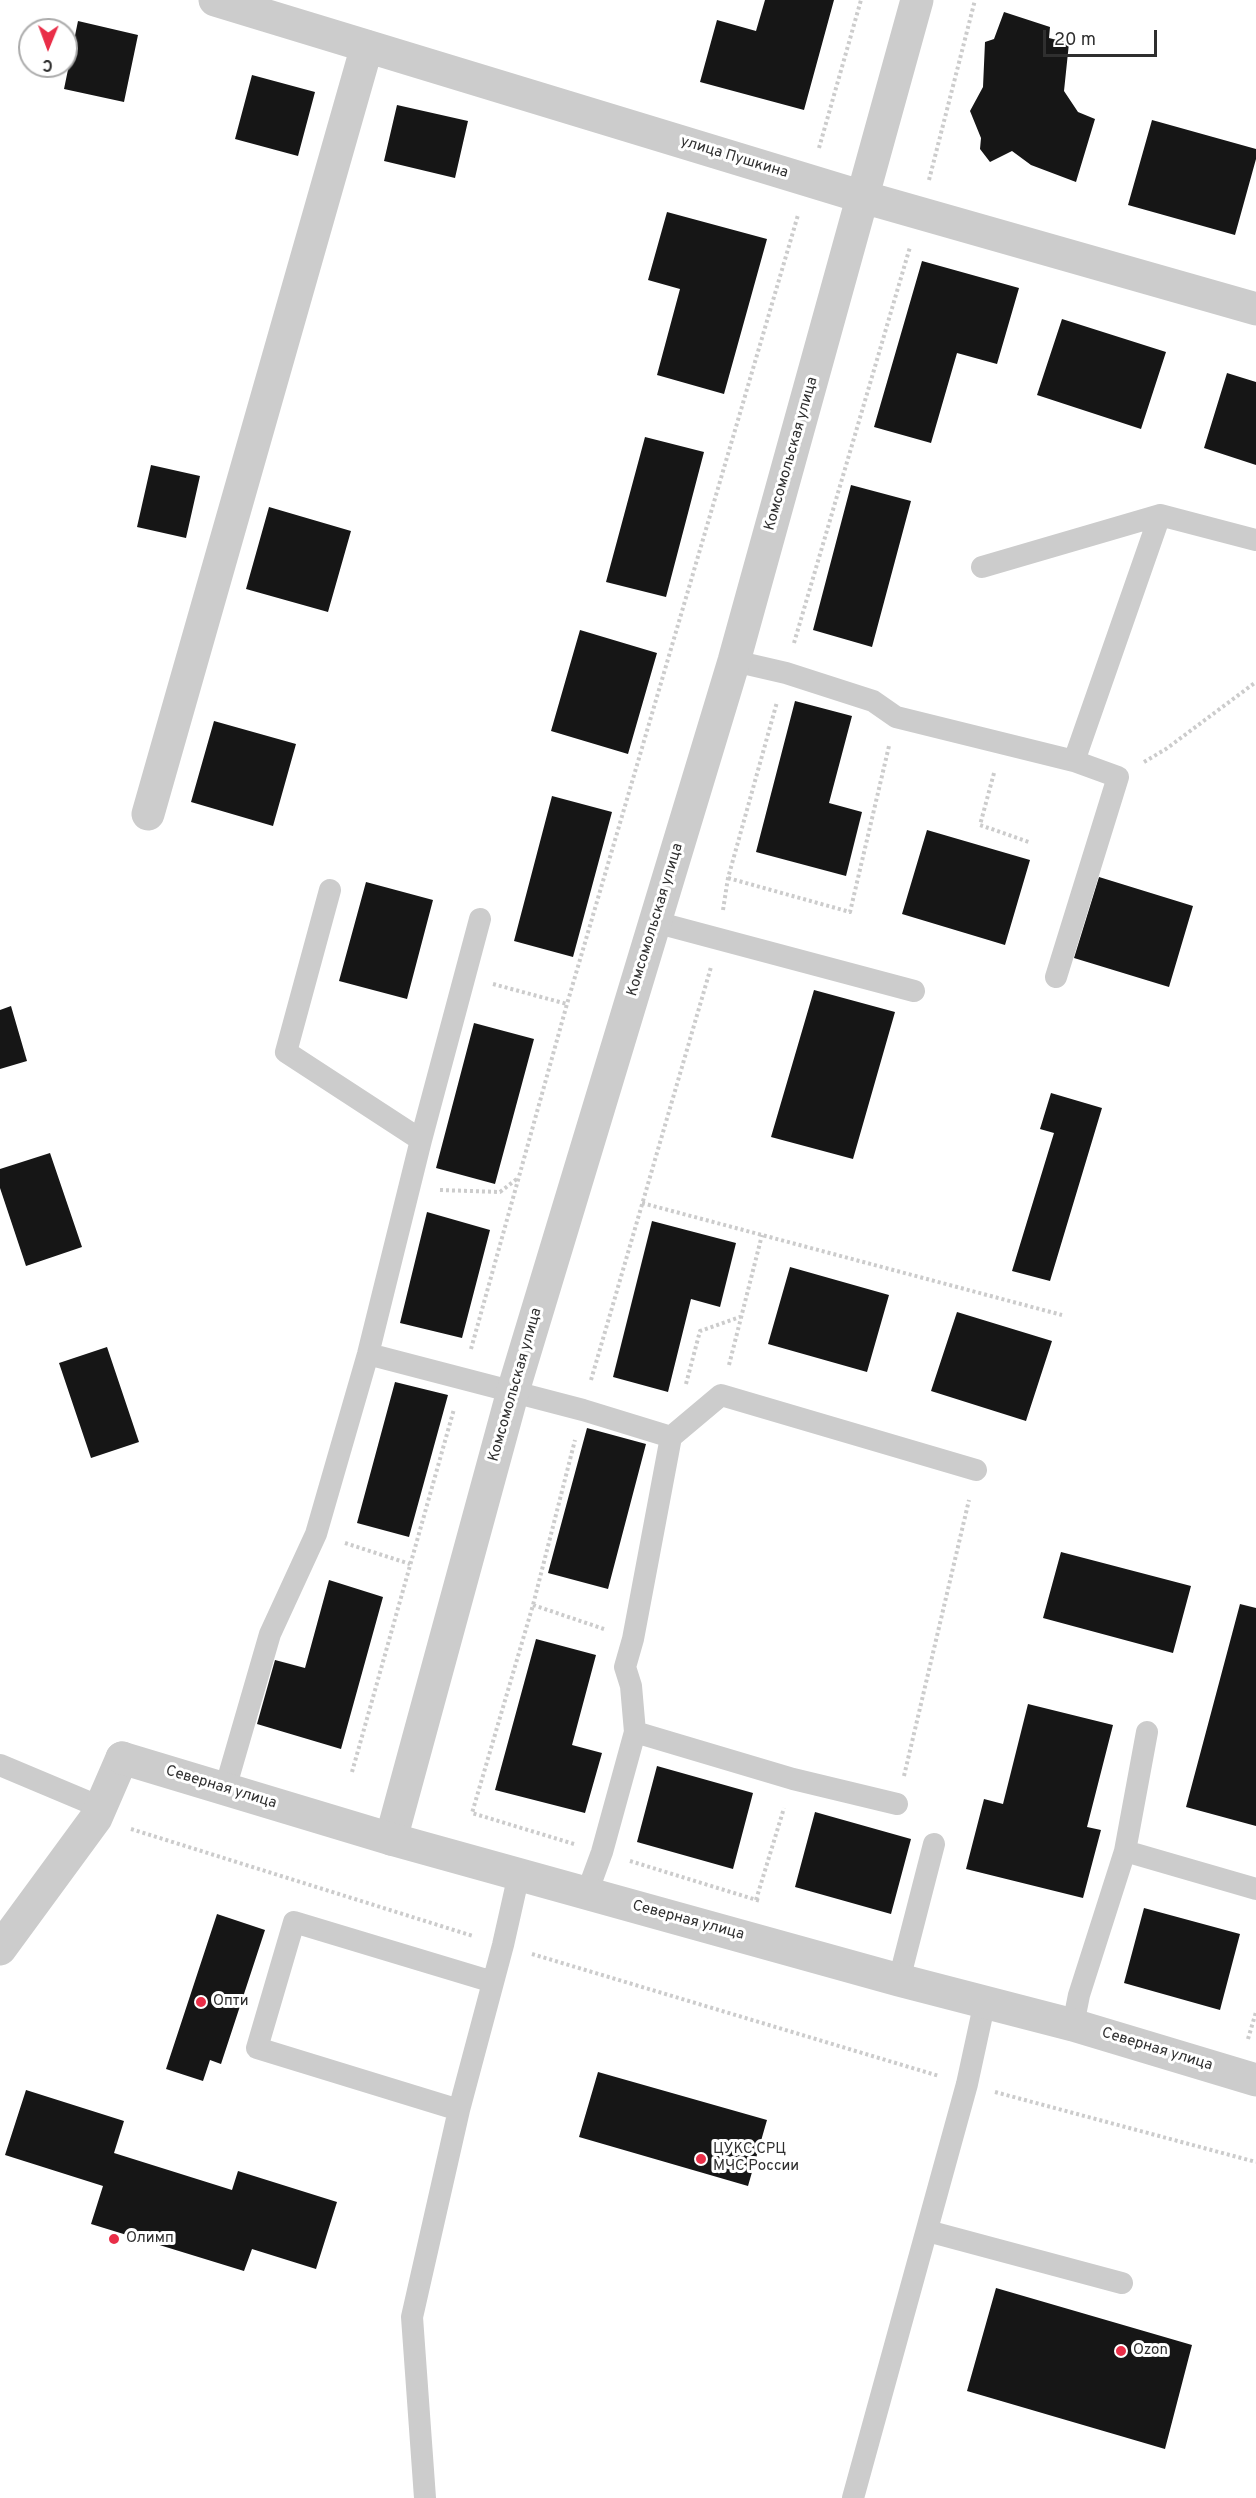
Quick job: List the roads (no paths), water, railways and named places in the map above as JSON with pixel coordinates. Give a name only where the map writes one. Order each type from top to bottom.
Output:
[{"type":"street","name":"улица Пушкина","points":[[215,0],[864,197],[1256,309]]},
{"type":"street","name":"Комсомольская улица","points":[[391,1839],[513,1391],[734,661],[918,0]]},
{"type":"street","points":[[148,814],[368,46]]},
{"type":"street","name":"Северная улица","points":[[98,1813],[122,1758],[391,1839],[899,1980],[1073,2025],[1256,2080]]},
{"type":"street","points":[[0,1949],[98,1813]]},
{"type":"lane","points":[[1074,761],[1160,515]]},
{"type":"lane","points":[[982,567],[1160,515],[1256,540]]},
{"type":"lane","points":[[734,661],[786,673],[873,701],[896,717],[1074,761],[1118,777],[1056,977]]},
{"type":"lane","points":[[330,890],[286,1052],[421,1140]]},
{"type":"lane","points":[[225,1789],[270,1634],[316,1534],[368,1354],[421,1140],[480,919]]},
{"type":"lane","points":[[655,922],[914,991]]},
{"type":"lane","points":[[368,1354],[513,1391],[671,1437]]},
{"type":"lane","points":[[587,1893],[602,1852],[635,1732],[631,1686],[625,1667],[633,1639],[671,1437],[721,1395],[976,1470]]},
{"type":"lane","points":[[635,1732],[793,1779],[897,1804]]},
{"type":"lane","points":[[1073,2025],[1079,1995],[1125,1851],[1146,1732]]},
{"type":"lane","points":[[0,1765],[98,1813]]},
{"type":"lane","points":[[899,1980],[934,1844]]},
{"type":"lane","points":[[1125,1851],[1256,1889]]},
{"type":"lane","points":[[425,2498],[412,2318],[459,2110],[503,1945],[519,1874]]},
{"type":"lane","points":[[459,2110],[257,2048],[294,1922],[493,1982]]},
{"type":"lane","points":[[853,2498],[928,2231],[967,2084],[985,2001]]},
{"type":"lane","points":[[928,2231],[1122,2283]]},
{"type":"place","name":"Опти","points":[[201,2002]]},
{"type":"place","name":"ЦУКС СРЦ МЧС России","points":[[701,2159]]},
{"type":"place","name":"Олимп","points":[[114,2239]]},
{"type":"place","name":"Ozon","points":[[1121,2351]]}]
